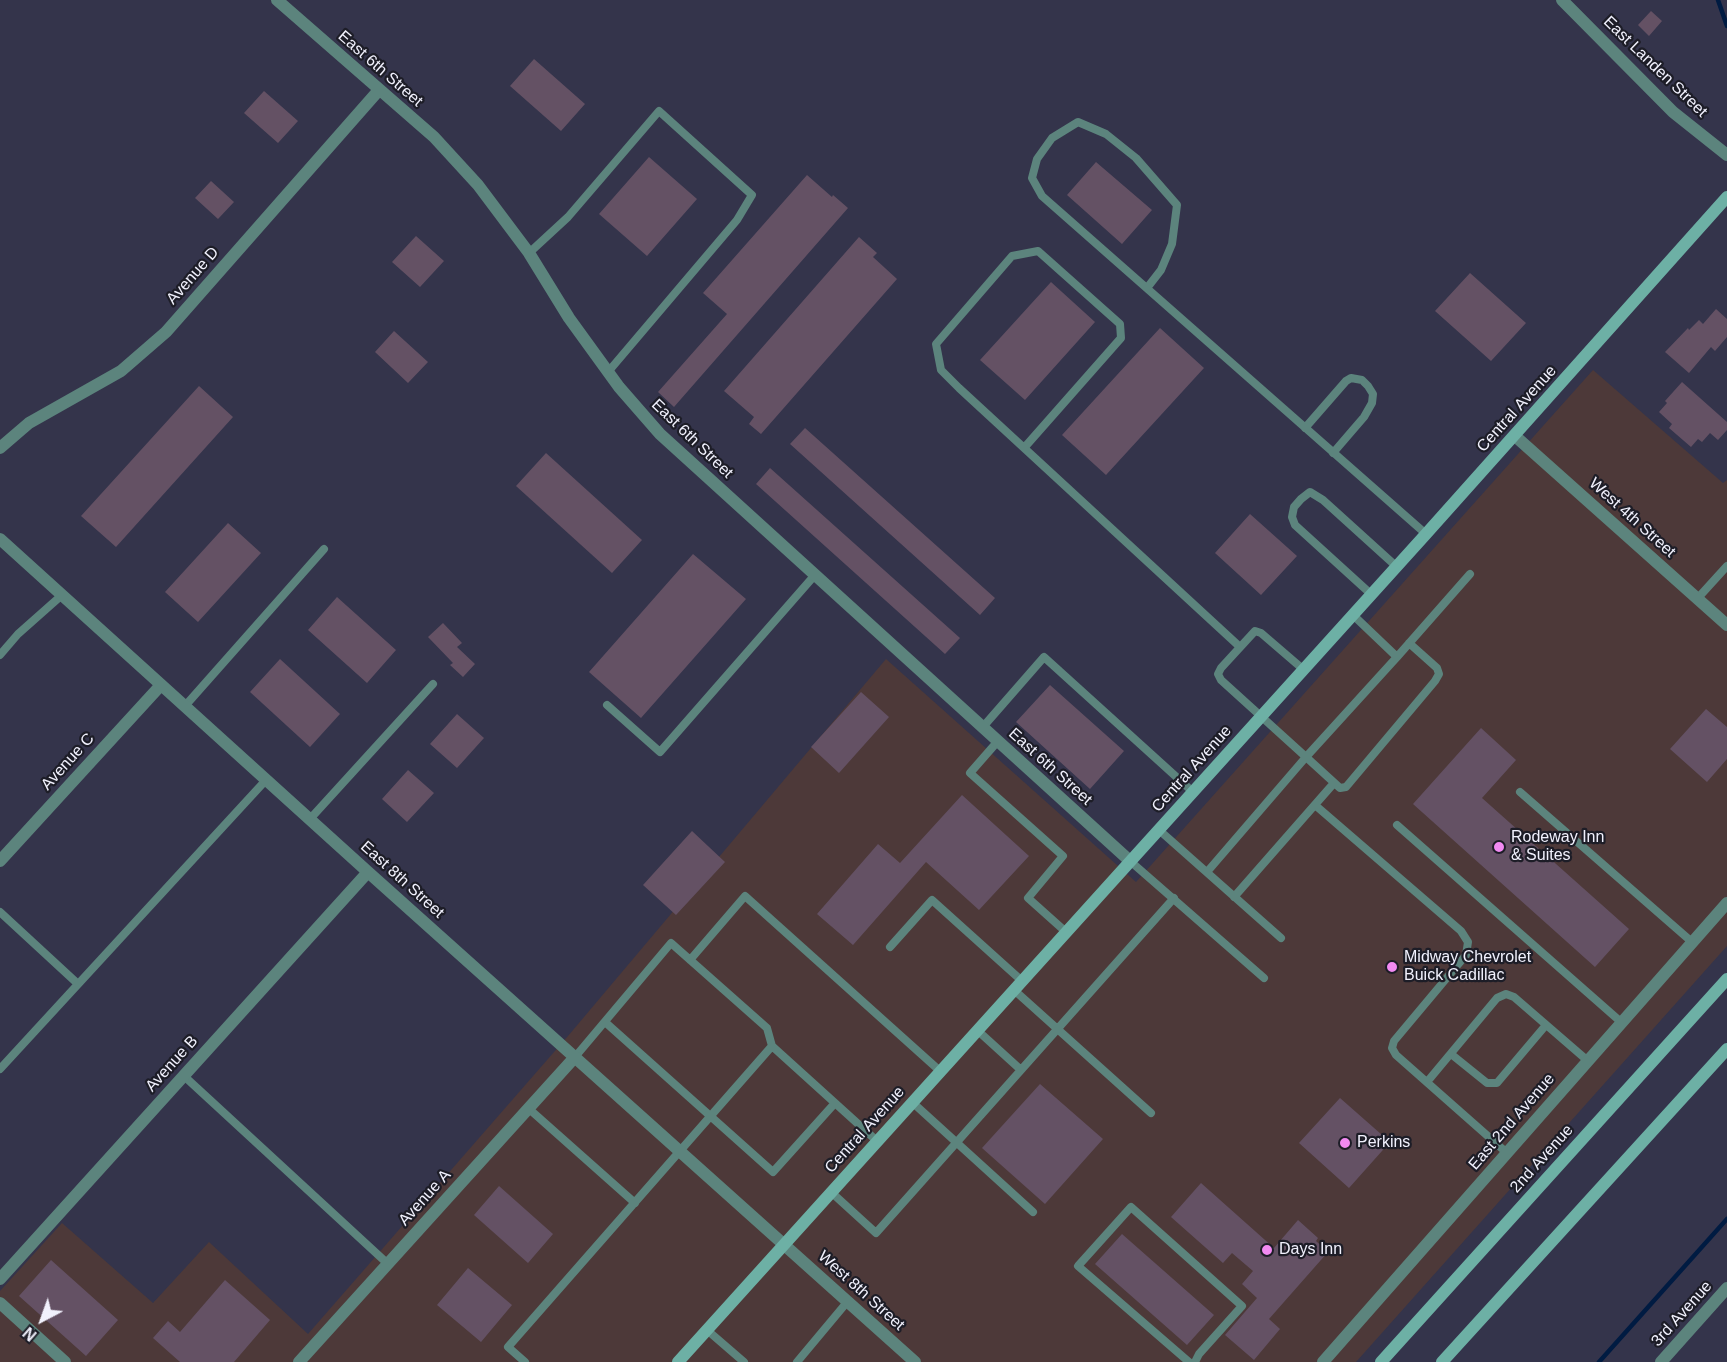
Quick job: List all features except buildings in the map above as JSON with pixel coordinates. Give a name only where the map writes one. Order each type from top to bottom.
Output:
[{"type":"street","name":"East 6th Street","points":[[277,0],[434,137],[478,185],[529,253],[569,318],[608,372],[660,434],[1130,861]]},
{"type":"street","name":"East Landen Street","points":[[1562,0],[1673,112],[1727,155]]},
{"type":"street","name":"Avenue D","points":[[0,448],[29,423],[121,371],[166,332],[379,90]]},
{"type":"street","name":"Central Avenue","points":[[678,1362],[1372,595],[1727,197]]},
{"type":"street","name":"West 4th Street","points":[[1515,436],[1727,626]]},
{"type":"street","name":"East 8th Street","points":[[0,539],[784,1244]]},
{"type":"street","name":"Avenue C","points":[[0,861],[161,685]]},
{"type":"street","name":"Avenue B","points":[[0,1279],[368,872]]},
{"type":"street","name":"East 2nd Avenue","points":[[1323,1362],[1727,903]]},
{"type":"street","name":"2nd Avenue","points":[[1381,1362],[1727,979]]},
{"type":"street","points":[[1442,1362],[1727,1049]]},
{"type":"street","name":"Avenue A","points":[[300,1362],[575,1057]]},
{"type":"street","name":"West 8th Street","points":[[784,1244],[915,1362]]},
{"type":"street","name":"3rd Avenue","points":[[1661,1362],[1727,1287]]},
{"type":"street","points":[[0,1303],[65,1362]]},
{"type":"lane","points":[[529,253],[568,217],[659,111],[752,195],[737,220],[608,372]]},
{"type":"lane","points":[[1147,288],[1161,270],[1172,244],[1177,205],[1136,158],[1106,134],[1078,122],[1052,138],[1037,159],[1032,178],[1042,196],[1426,534]]},
{"type":"lane","points":[[1024,448],[1121,338],[1120,324],[1038,251],[1012,256],[936,344],[941,370],[959,388],[1024,448],[1240,647]]},
{"type":"lane","points":[[1305,428],[1346,381],[1352,378],[1362,380],[1373,394],[1372,403],[1364,417],[1334,453]]},
{"type":"lane","points":[[1372,595],[1295,525],[1292,517],[1294,507],[1301,499],[1310,492],[1323,500],[1397,567]]},
{"type":"lane","points":[[184,706],[324,549]]},
{"type":"lane","points":[[1697,599],[1727,566]]},
{"type":"lane","points":[[1207,872],[1306,757],[1470,574]]},
{"type":"lane","points":[[607,705],[660,752],[814,576]]},
{"type":"lane","points":[[0,655],[18,634],[62,595]]},
{"type":"lane","points":[[1353,615],[1397,657]]},
{"type":"lane","points":[[1304,670],[1261,633],[1255,631],[1218,674],[1221,680],[1343,789],[1436,681],[1437,668],[1409,643]]},
{"type":"lane","points":[[982,728],[1044,657],[1193,792]]},
{"type":"lane","points":[[310,819],[433,684]]},
{"type":"lane","points":[[998,741],[970,773],[1063,856],[1028,898],[1066,932]]},
{"type":"lane","points":[[0,1070],[266,780]]},
{"type":"lane","points":[[1234,897],[1334,783]]},
{"type":"lane","points":[[1520,792],[1692,942]]},
{"type":"lane","points":[[1315,805],[1461,931],[1468,942],[1466,955],[1394,1041],[1392,1048],[1396,1055],[1507,1153]]},
{"type":"lane","points":[[1397,825],[1621,1023]]},
{"type":"lane","points":[[1159,830],[1281,938]]},
{"type":"lane","points":[[1130,861],[1264,978]]},
{"type":"lane","points":[[690,960],[745,896],[940,1071]]},
{"type":"lane","points":[[831,1192],[876,1233],[1174,898]]},
{"type":"lane","points":[[890,946],[932,900],[1018,985],[1058,1029],[1151,1113]]},
{"type":"lane","points":[[0,912],[78,984]]},
{"type":"lane","points":[[575,1057],[671,943],[767,1028],[772,1046],[877,1141]]},
{"type":"lane","points":[[1427,1082],[1497,998],[1506,994],[1514,998],[1588,1061]]},
{"type":"lane","points":[[605,1022],[773,1172],[835,1103]]},
{"type":"lane","points":[[1451,1053],[1487,1083],[1497,1083],[1546,1025]]},
{"type":"lane","points":[[977,1030],[1021,1070]]},
{"type":"lane","points":[[525,1362],[508,1347],[772,1046]]},
{"type":"lane","points":[[184,1076],[388,1264]]},
{"type":"lane","points":[[912,1102],[1033,1212]]},
{"type":"lane","points":[[528,1108],[635,1203]]},
{"type":"lane","points":[[1189,1362],[1078,1266],[1131,1207],[1242,1306],[1195,1362]]},
{"type":"lane","points":[[796,1362],[848,1301]]},
{"type":"lane","points":[[707,1330],[744,1362]]},
{"type":"shaded area","points":[[1593,370],[1723,483],[1727,480],[1727,946],[1356,1362],[0,1362],[0,1291],[62,1223],[153,1303],[209,1242],[308,1334],[568,1036],[886,659],[1136,882]]},
{"type":"waterway","points":[[1718,0],[1727,26]]},
{"type":"waterway","points":[[1599,1362],[1727,1219]]},
{"type":"place","name":"Rodeway Inn & Suites","points":[[1499,847]]},
{"type":"place","name":"Midway Chevrolet Buick Cadillac","points":[[1392,967]]},
{"type":"place","name":"Perkins","points":[[1345,1143]]},
{"type":"place","name":"Days Inn","points":[[1267,1250]]}]
